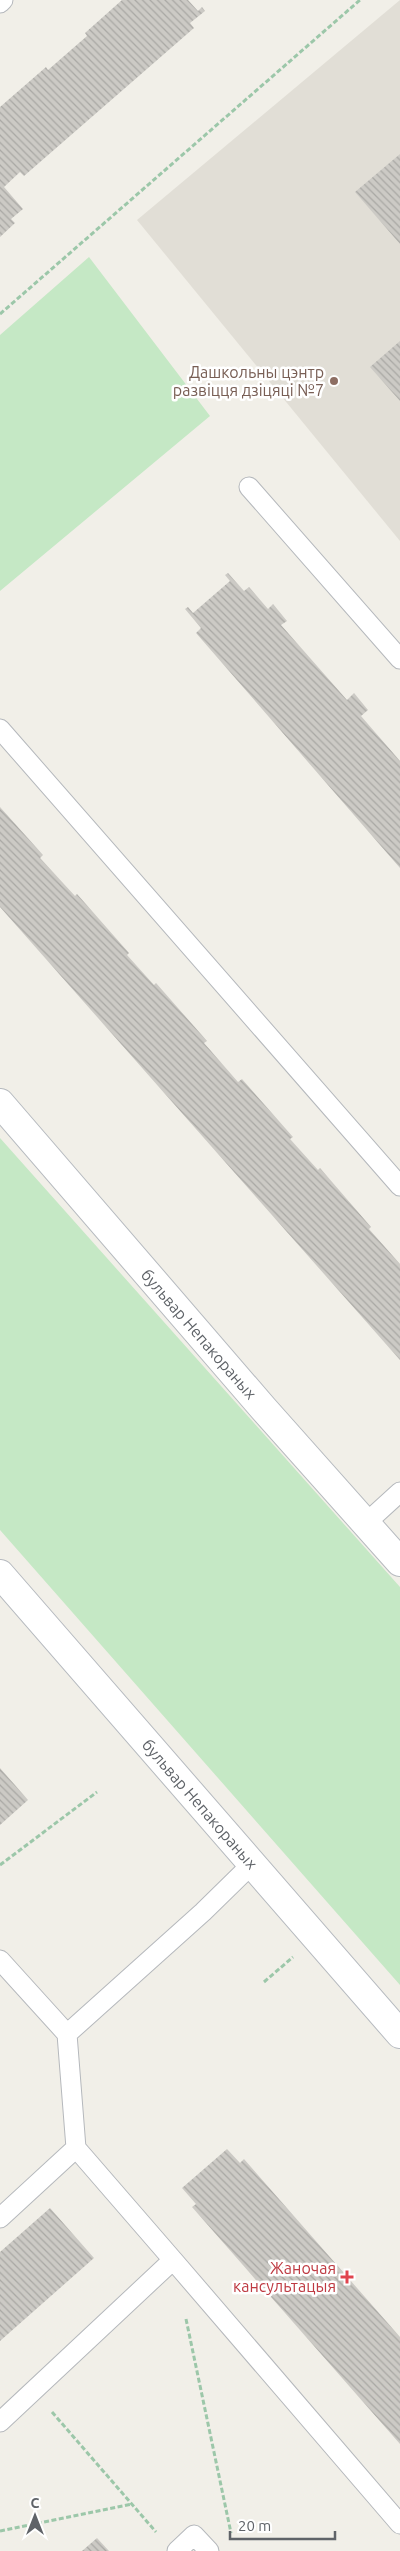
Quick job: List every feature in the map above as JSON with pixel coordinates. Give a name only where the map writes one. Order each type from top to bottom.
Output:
[{"type":"main road","name":"бульвар Непакораных","points":[[0,1104],[257,1401],[400,1562]]},
{"type":"main road","name":"бульвар Непакораных","points":[[0,1574],[400,2034]]},
{"type":"lane","points":[[0,3],[3,0]]},
{"type":"lane","points":[[248,487],[400,659]]},
{"type":"lane","points":[[0,729],[400,1186]]},
{"type":"lane","points":[[366,1523],[400,1492]]},
{"type":"lane","points":[[67,2034],[203,1912],[252,1864]]},
{"type":"lane","points":[[0,1960],[67,2034],[76,2148],[400,2524]]},
{"type":"lane","points":[[0,2218],[76,2148]]},
{"type":"lane","points":[[0,2422],[173,2260]]},
{"type":"lane","points":[[177,2551],[194,2535],[209,2551]]},
{"type":"path","points":[[0,314],[360,0]]},
{"type":"path","points":[[0,1865],[97,1792]]},
{"type":"path","points":[[186,2318],[233,2541]]},
{"type":"path","points":[[34,2391],[161,2538]]},
{"type":"path","points":[[0,2531],[132,2504]]},
{"type":"shaded area","name":"Дашкольны цэнтр развіцця дзіцяці №7","points":[[400,0],[400,541],[137,220]]},
{"type":"green space","points":[[89,257],[210,416],[0,591],[0,335]]},
{"type":"green space","points":[[0,1138],[400,1587],[400,1985],[0,1530]]},
{"type":"building","points":[[122,0],[188,0],[198,11],[202,7],[205,11],[190,23],[194,28],[24,176],[20,172],[4,187],[23,209],[11,219],[15,223],[0,237],[0,107],[46,67],[48,70],[87,36],[85,33]]},
{"type":"building","points":[[400,154],[400,244],[355,192]]},
{"type":"building","points":[[400,341],[400,401],[370,367]]},
{"type":"building","points":[[228,573],[244,591],[249,587],[268,609],[273,604],[287,621],[281,625],[347,700],[354,693],[368,710],[361,716],[400,761],[400,868],[196,633],[201,628],[185,609],[188,607],[193,613],[230,581],[225,575]]},
{"type":"building","points":[[0,807],[43,855],[40,858],[75,896],[77,894],[129,953],[127,955],[154,985],[156,983],[207,1041],[204,1043],[238,1082],[242,1079],[293,1137],[290,1139],[318,1170],[320,1168],[400,1264],[400,1360],[0,907]]},
{"type":"building","points":[[0,1768],[28,1800],[0,1825]]},
{"type":"building","points":[[227,2149],[240,2163],[244,2159],[400,2337],[400,2444],[192,2207],[196,2204],[182,2188]]},
{"type":"building","points":[[50,2208],[94,2258],[0,2341],[0,2252]]},
{"type":"building","points":[[97,2538],[109,2551],[82,2551]]},
{"type":"place","name":"Дашкольны цэнтр развіцця дзіцяці №7","points":[[334,381]]},
{"type":"place","name":"Жаночая кансультацыя","points":[[347,2277]]}]
